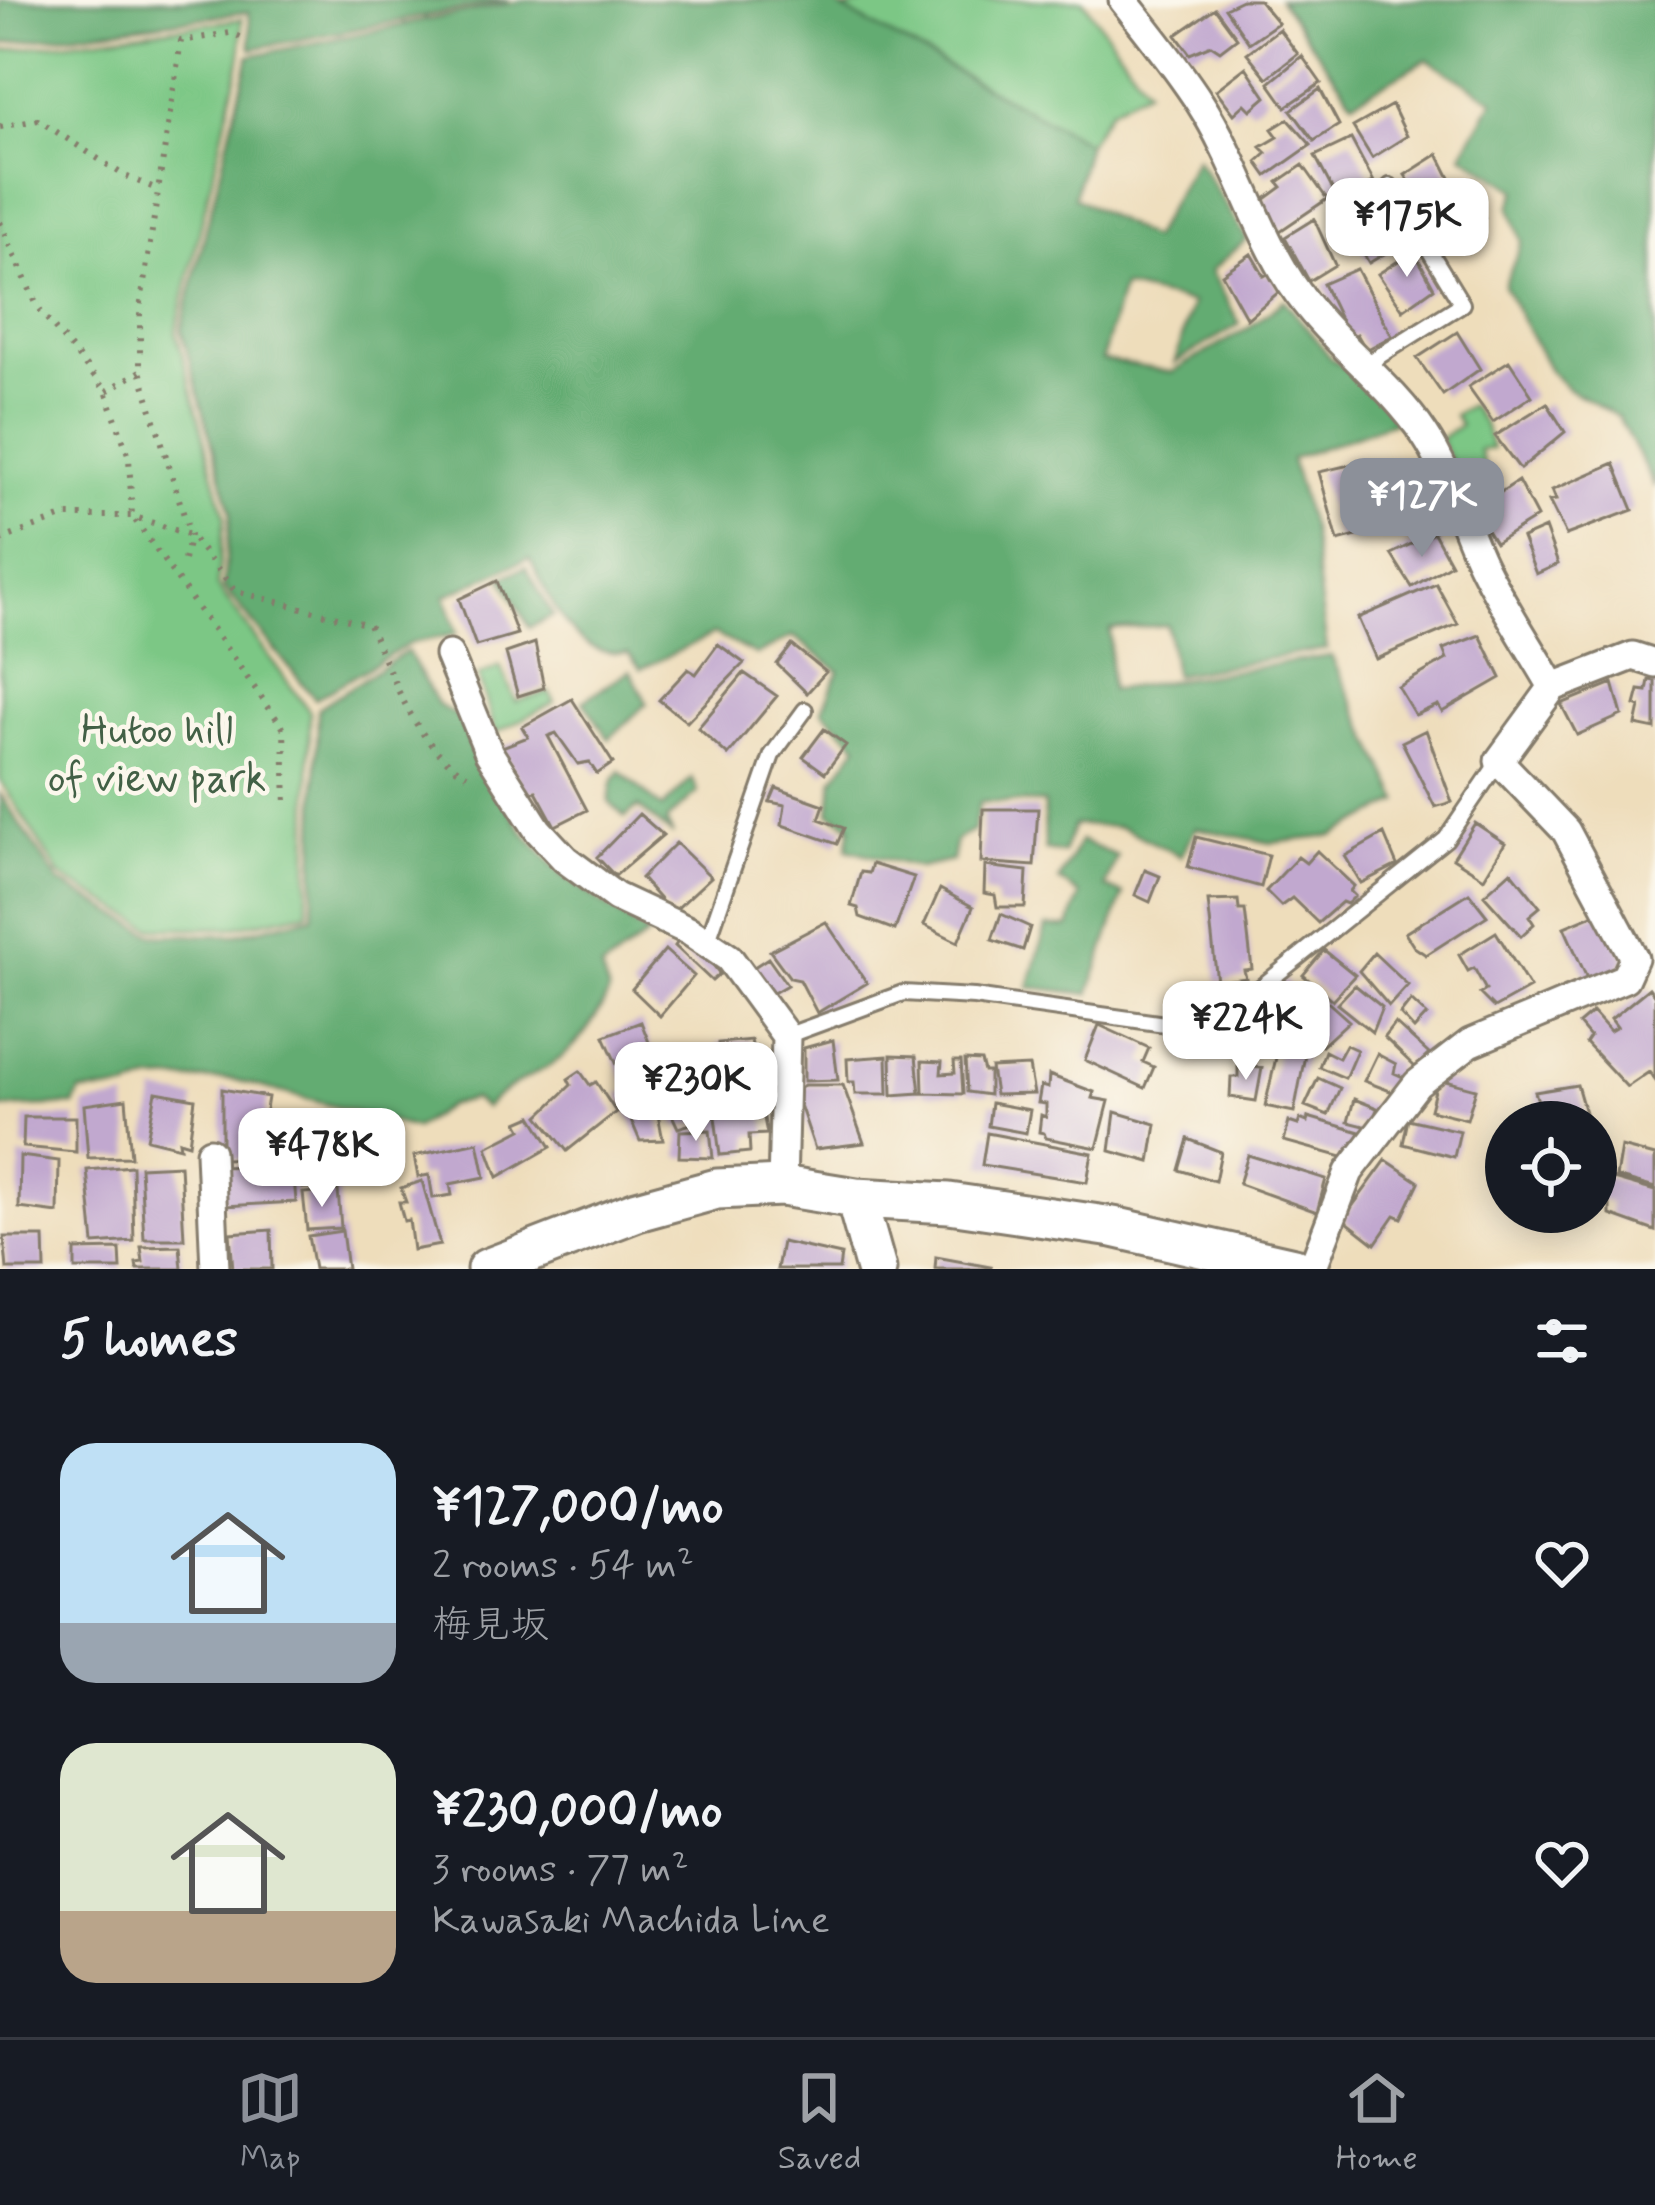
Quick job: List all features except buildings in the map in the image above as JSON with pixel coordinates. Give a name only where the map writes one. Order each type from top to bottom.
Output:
[{"type":"main road","points":[[487,1269],[637,1210],[717,1189],[782,1186],[856,1198],[949,1203],[1113,1227],[1298,1269]]},
{"type":"main road","points":[[856,1198],[876,1269]]},
{"type":"street","points":[[1123,0],[1202,106],[1292,285],[1332,335],[1384,382],[1442,463],[1451,496],[1484,569],[1553,686]]},
{"type":"street","points":[[449,655],[489,753],[518,802],[565,860],[616,897],[729,958],[786,1036],[782,1186]]},
{"type":"street","points":[[1312,1269],[1349,1172],[1418,1084],[1470,1043],[1625,978],[1634,958],[1566,831],[1499,761],[1553,686],[1633,656],[1655,663]]},
{"type":"street","points":[[210,1152],[215,1269]]},
{"type":"lane","points":[[1365,365],[1462,304],[1390,186]]},
{"type":"lane","points":[[706,943],[772,754],[805,710]]},
{"type":"lane","points":[[786,1036],[903,993],[1199,1025],[1236,1007],[1446,839],[1499,761]]},
{"type":"path","points":[[243,38],[230,33],[181,41],[140,310],[140,371],[190,535],[235,591],[369,626],[414,722],[455,769],[518,802]]},
{"type":"path","points":[[0,127],[38,120],[125,176],[157,189]]},
{"type":"path","points":[[0,222],[38,308],[106,391],[129,458],[132,515],[284,729],[286,808]]},
{"type":"path","points":[[106,391],[140,371]]},
{"type":"path","points":[[0,540],[65,516],[132,515],[190,535]]},
{"type":"path","points":[[184,560],[190,535]]},
{"type":"green space","points":[[0,0],[510,0],[251,49],[249,12],[0,44]]},
{"type":"green space","points":[[526,0],[832,0],[1088,143],[1074,197],[1151,239],[1196,158],[1247,239],[1211,271],[1240,324],[1175,363],[1192,303],[1122,287],[1102,360],[1172,372],[1247,329],[1284,300],[1331,358],[1373,389],[1396,421],[1291,459],[1311,529],[1327,649],[1174,675],[1167,625],[1110,629],[1110,690],[1331,656],[1400,801],[1333,836],[1271,843],[1196,828],[1181,856],[1121,827],[1074,825],[1063,853],[1045,850],[1044,803],[980,802],[973,831],[956,840],[952,861],[919,868],[847,849],[851,826],[830,813],[833,780],[858,745],[822,710],[839,671],[793,636],[756,655],[714,634],[641,669],[628,653],[591,647],[578,637],[556,609],[529,558],[445,596],[457,634],[411,643],[315,699],[223,587],[231,512],[181,330],[249,56]]},
{"type":"green space","points":[[875,0],[1083,0],[1147,89],[1110,109],[1088,143],[844,10]]},
{"type":"green space","points":[[1279,0],[1655,0],[1655,487],[1618,417],[1567,388],[1549,370],[1504,286],[1522,242],[1510,207],[1517,190],[1462,154],[1494,100],[1427,59],[1353,101]]},
{"type":"green space","name":"Hutoo hill of view park","points":[[242,19],[241,56],[176,331],[225,516],[217,586],[310,712],[308,912],[231,928],[152,928],[61,877],[0,780],[0,51]]},
{"type":"green space","points":[[1470,405],[1492,449],[1479,450],[1485,469],[1458,477],[1440,439],[1460,426],[1454,415]]},
{"type":"green space","points":[[526,567],[553,616],[529,627],[502,578]]},
{"type":"green space","points":[[407,651],[438,705],[459,717],[473,752],[522,830],[561,874],[648,935],[601,970],[609,993],[576,1043],[559,1060],[507,1089],[485,1108],[473,1099],[449,1105],[415,1128],[232,1079],[150,1081],[127,1090],[80,1092],[74,1105],[0,1108],[0,794],[59,882],[154,935],[232,935],[313,916],[318,708]]},
{"type":"green space","points":[[500,666],[516,702],[549,692],[555,702],[496,733],[478,676]]},
{"type":"green space","points":[[630,670],[647,703],[609,739],[583,701]]},
{"type":"green space","points":[[620,771],[662,808],[692,778],[698,792],[666,821],[673,835],[638,807],[625,817],[609,802]]},
{"type":"green space","points":[[1080,841],[1117,856],[1105,887],[1123,894],[1089,994],[1029,987],[1046,927],[1069,927],[1080,895],[1059,880]]}]
